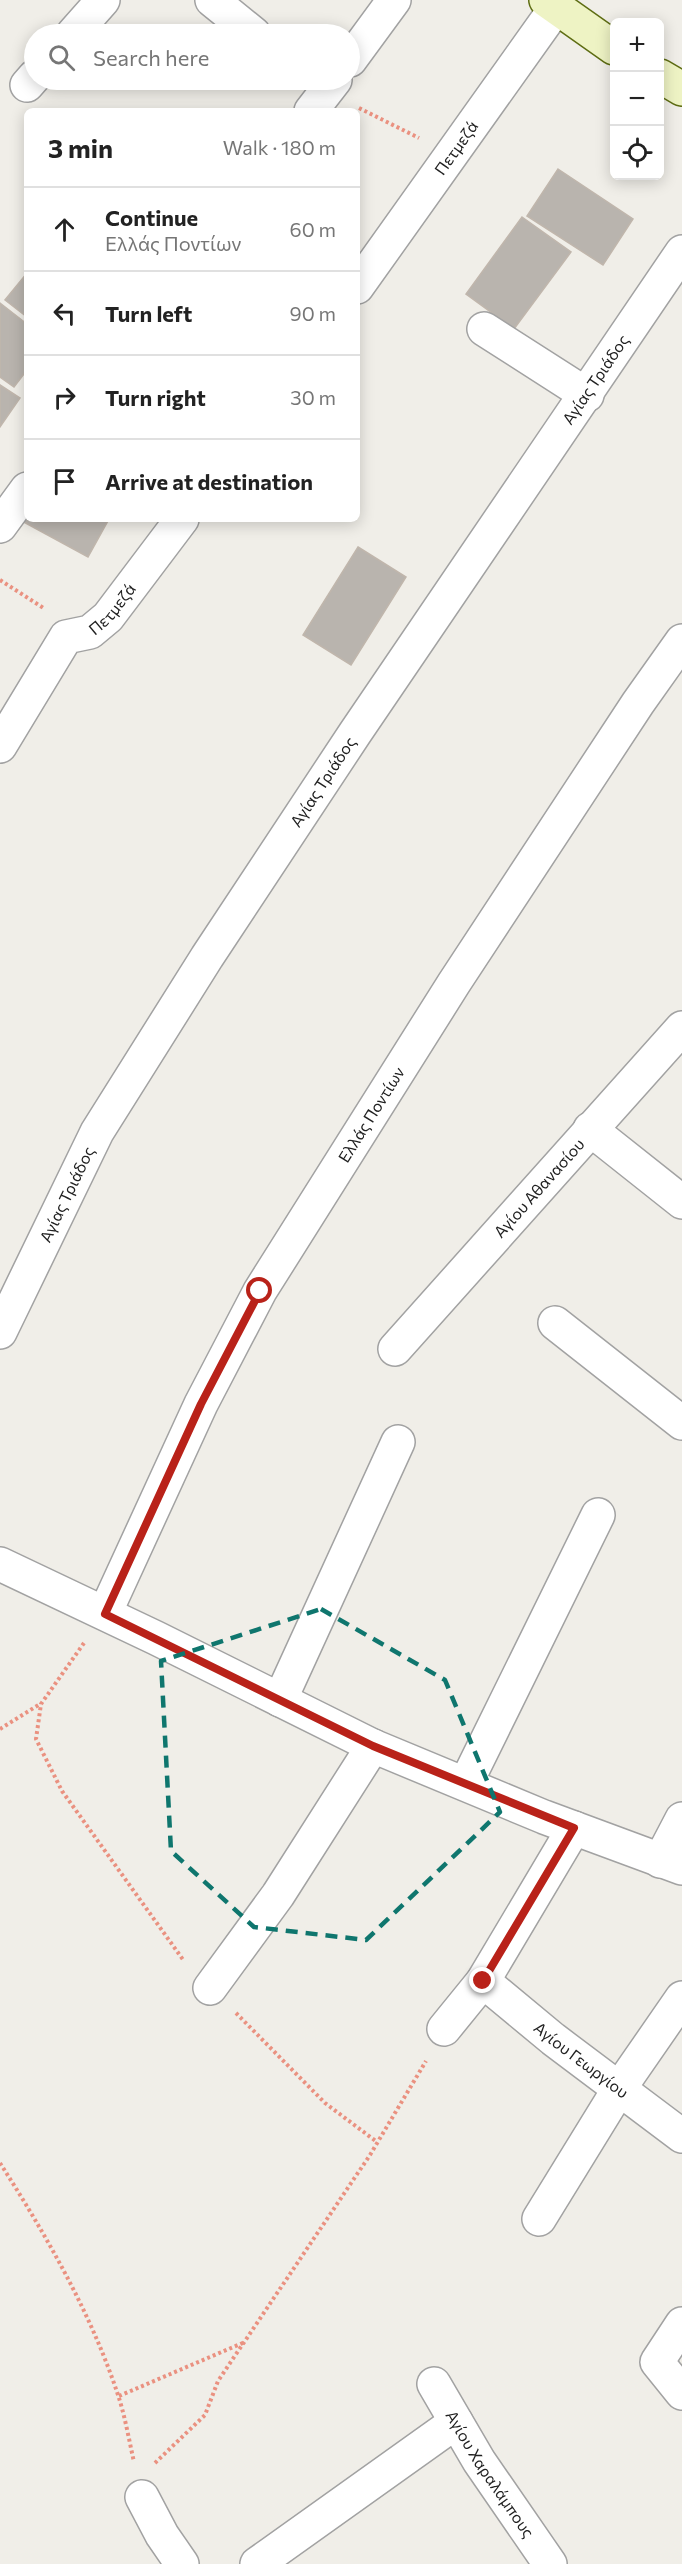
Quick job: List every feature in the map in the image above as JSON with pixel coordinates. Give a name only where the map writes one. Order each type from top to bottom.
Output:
[{"type":"street","points":[[82,24],[103,0]]},
{"type":"street","points":[[212,0],[242,24]]},
{"type":"street","points":[[360,46],[394,0]]},
{"type":"street","points":[[550,4],[610,45]]},
{"type":"street","name":"Πετμεζά","points":[[360,283],[452,155],[550,4]]},
{"type":"street","points":[[664,78],[682,89]]},
{"type":"street","name":"Αγίας Τριάδος","points":[[3,1317],[97,1132],[195,976],[355,733],[587,395],[682,252]]},
{"type":"street","points":[[484,329],[587,395]]},
{"type":"street","points":[[0,526],[24,493]]},
{"type":"street","name":"Πετμεζά","points":[[0,746],[66,637],[90,632],[108,617],[180,522]]},
{"type":"street","name":"Ελλάς Ποντίων","points":[[105,1614],[201,1404],[260,1291],[468,963],[632,712],[682,641]]},
{"type":"street","name":"Αγίου Αθανασίου","points":[[395,1349],[682,1028]]},
{"type":"street","points":[[590,1129],[682,1202]]},
{"type":"street","points":[[555,1323],[682,1423]]},
{"type":"street","points":[[280,1700],[398,1442]]},
{"type":"street","points":[[465,1783],[598,1515]]},
{"type":"street","points":[[0,1564],[373,1746],[574,1828],[671,1864],[682,1819]]},
{"type":"street","points":[[210,1988],[278,1895],[373,1746]]},
{"type":"street","points":[[444,2029],[483,1981],[574,1828]]},
{"type":"street","name":"Αγίου Γεωργίου","points":[[483,1981],[682,2136]]},
{"type":"street","points":[[539,2219],[619,2089],[682,1998]]},
{"type":"street","points":[[682,2324],[657,2362],[682,2393]]},
{"type":"street","name":"Αγίου Χαραλάμπους","points":[[434,2384],[478,2461],[550,2564]]},
{"type":"street","points":[[257,2564],[456,2422]]},
{"type":"street","points":[[142,2497],[162,2535],[182,2564]]},
{"type":"path","points":[[321,90],[357,108]]},
{"type":"path","points":[[360,109],[452,155]]},
{"type":"path","points":[[0,580],[38,604],[76,635]]},
{"type":"path","points":[[0,1729],[41,1704],[105,1614]]},
{"type":"path","points":[[41,1704],[36,1739],[62,1791],[188,1967],[325,2103],[377,2142]]},
{"type":"path","points":[[142,2497],[152,2466],[205,2415],[218,2381],[377,2142],[444,2029]]},
{"type":"path","points":[[0,2163],[58,2261],[118,2396],[142,2497]]},
{"type":"path","points":[[118,2396],[246,2341]]},
{"type":"highlighted area","points":[[321,1609],[445,1680],[500,1812],[366,1940],[254,1927],[171,1851],[161,1661]]},
{"type":"building","points":[[558,169],[633,219],[603,265],[527,216]]},
{"type":"building","points":[[522,217],[571,252],[514,329],[466,294]]},
{"type":"building","points":[[24,277],[24,315],[5,300]]},
{"type":"building","points":[[0,303],[24,322],[24,374],[14,387],[0,377]]},
{"type":"building","points":[[0,385],[20,398],[0,427]]},
{"type":"building","points":[[24,508],[24,522],[107,522],[88,557],[18,519]]},
{"type":"building","points":[[358,547],[406,577],[351,665],[303,635]]},
{"type":"route","points":[[260,1291],[201,1404],[105,1614],[373,1746],[544,1818],[574,1828],[483,1981]]}]
